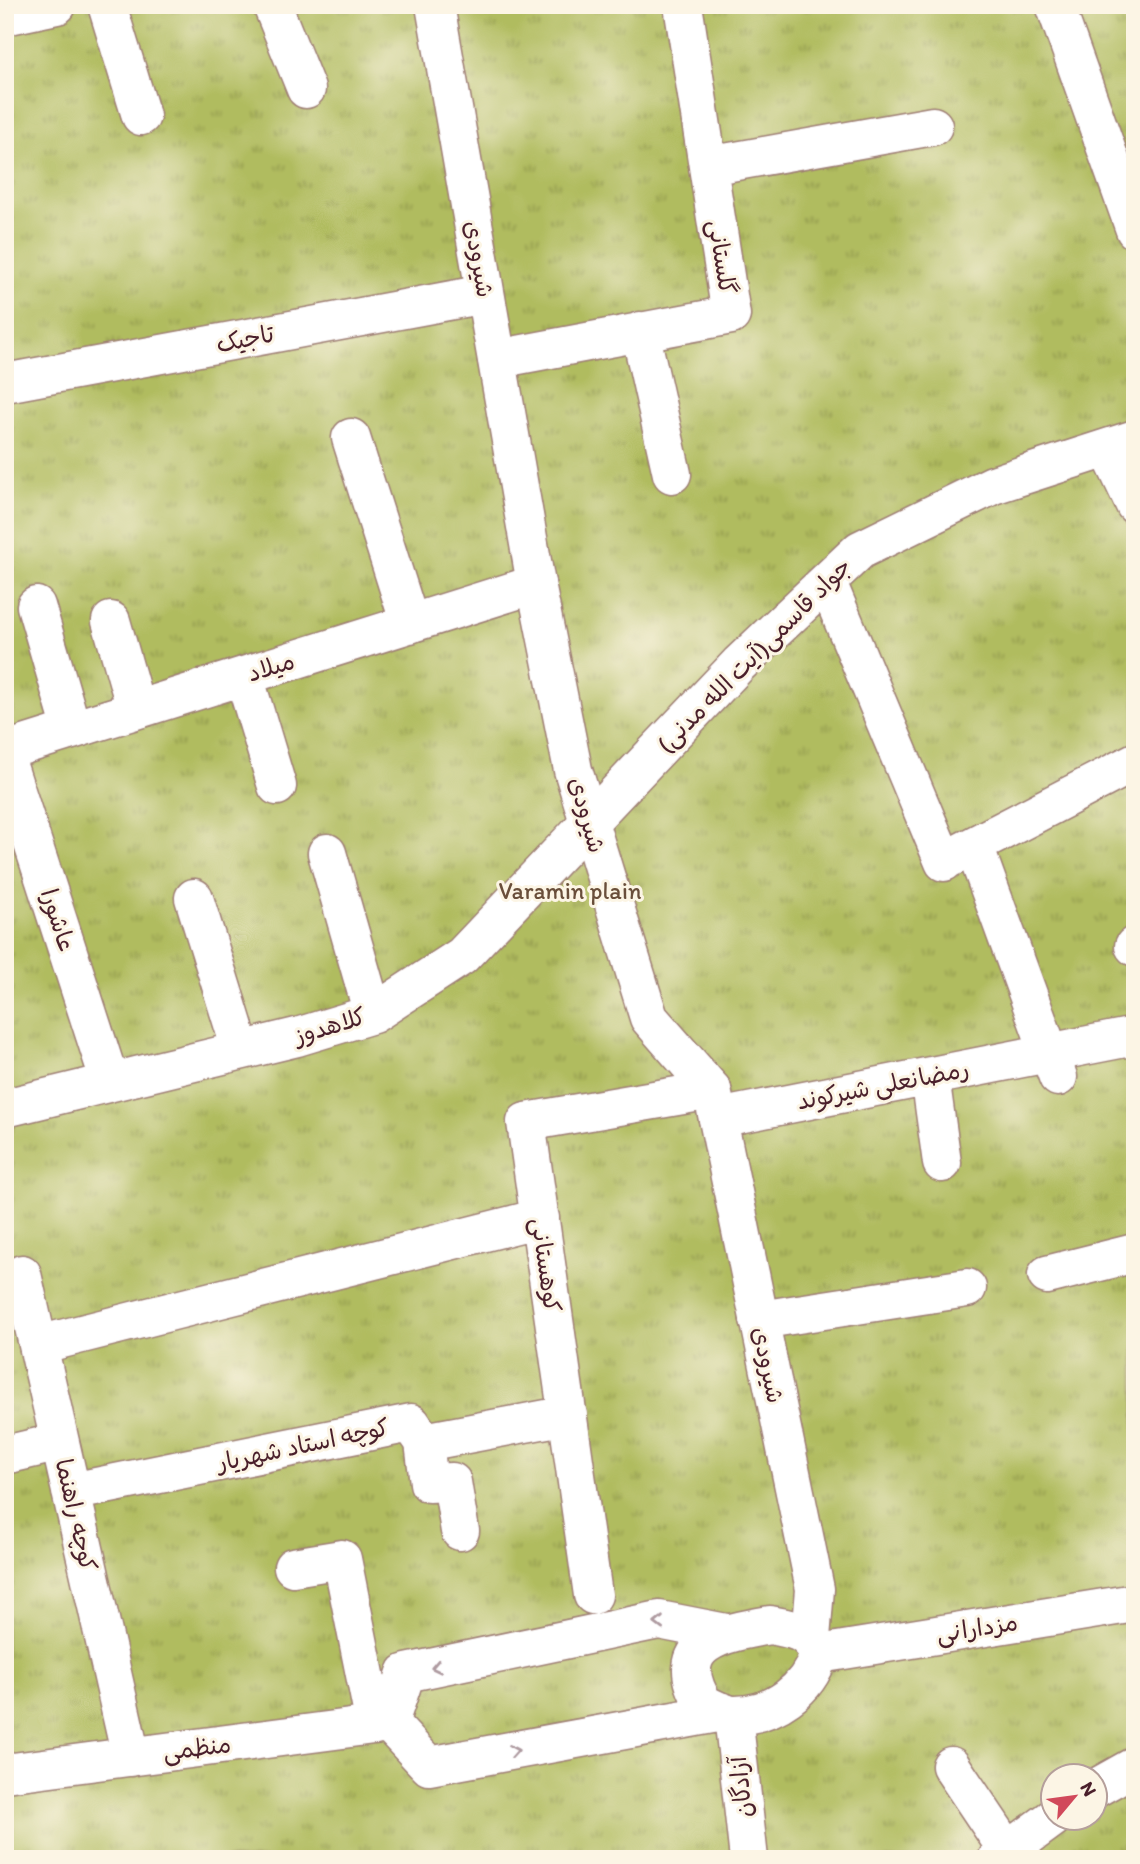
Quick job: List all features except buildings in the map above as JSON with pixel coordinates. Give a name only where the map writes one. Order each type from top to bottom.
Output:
[{"type":"street","points":[[5,16],[57,5]]},
{"type":"street","points":[[107,5],[141,116]]},
{"type":"street","points":[[272,5],[306,89]]},
{"type":"street","name":"شیرودی","points":[[435,5],[536,584],[573,770],[649,1018],[715,1104],[815,1589],[815,1646]]},
{"type":"street","name":"گلستانی","points":[[497,359],[731,315],[683,5]]},
{"type":"street","points":[[1055,5],[1135,230]]},
{"type":"street","points":[[708,166],[933,127]]},
{"type":"street","name":"تاجیک","points":[[5,383],[485,294]]},
{"type":"street","points":[[640,331],[673,474]]},
{"type":"street","points":[[351,438],[410,624]]},
{"type":"street","points":[[1121,443],[1135,505]]},
{"type":"street","name":"جواد قاسمی(آیت الله مدنی)","points":[[588,823],[739,664],[860,550],[993,485],[1121,443]]},
{"type":"street","points":[[827,582],[947,860],[1054,1065]]},
{"type":"street","name":"میلاد","points":[[5,751],[536,584]]},
{"type":"street","points":[[36,606],[72,730]]},
{"type":"street","points":[[111,621],[136,709]]},
{"type":"street","points":[[244,676],[277,786]]},
{"type":"street","name":"عاشورا","points":[[5,757],[110,1082]]},
{"type":"street","points":[[947,860],[1135,762]]},
{"type":"street","name":"کلاهدوز","points":[[5,1108],[241,1050],[373,1014],[462,956],[588,823]]},
{"type":"street","points":[[327,853],[373,1014]]},
{"type":"street","points":[[194,898],[241,1050]]},
{"type":"street","name":"رمضانعلی شیرکوند","points":[[715,1104],[930,1076],[1054,1065],[1135,1036]]},
{"type":"street","points":[[930,1076],[942,1163]]},
{"type":"street","name":"کوهستانی","points":[[593,1595],[526,1122],[715,1104]]},
{"type":"street","points":[[38,1345],[540,1218]]},
{"type":"street","points":[[1047,1275],[1135,1253]]},
{"type":"street","name":"کوچه راهنما","points":[[22,1274],[131,1757]]},
{"type":"street","points":[[759,1320],[968,1288]]},
{"type":"street","name":"کوچه استاد شهریار","points":[[71,1492],[411,1423],[425,1442],[568,1415]]},
{"type":"street","points":[[5,1455],[60,1442]]},
{"type":"street","points":[[425,1442],[429,1483],[452,1482],[460,1531]]},
{"type":"street","points":[[293,1567],[342,1559],[382,1724],[429,1766],[728,1714],[778,1704],[800,1690],[813,1673],[815,1646],[795,1629],[770,1625],[726,1633],[698,1648],[692,1661],[696,1691],[704,1704],[728,1714]]},
{"type":"street","name":"مزدارانی","points":[[815,1646],[1135,1603]]},
{"type":"street","points":[[382,1724],[406,1674],[659,1620],[726,1633]]},
{"type":"street","name":"آزادگان","points":[[728,1714],[749,1859]]},
{"type":"street","name":"منظمی","points":[[5,1773],[382,1724]]},
{"type":"street","points":[[951,1766],[1002,1855],[1038,1829]]},
{"type":"street","points":[[1108,1781],[1135,1766]]},
{"type":"green space","name":"Varamin plain","points":[[5,5],[1135,5],[1135,1859],[5,1859]]}]
